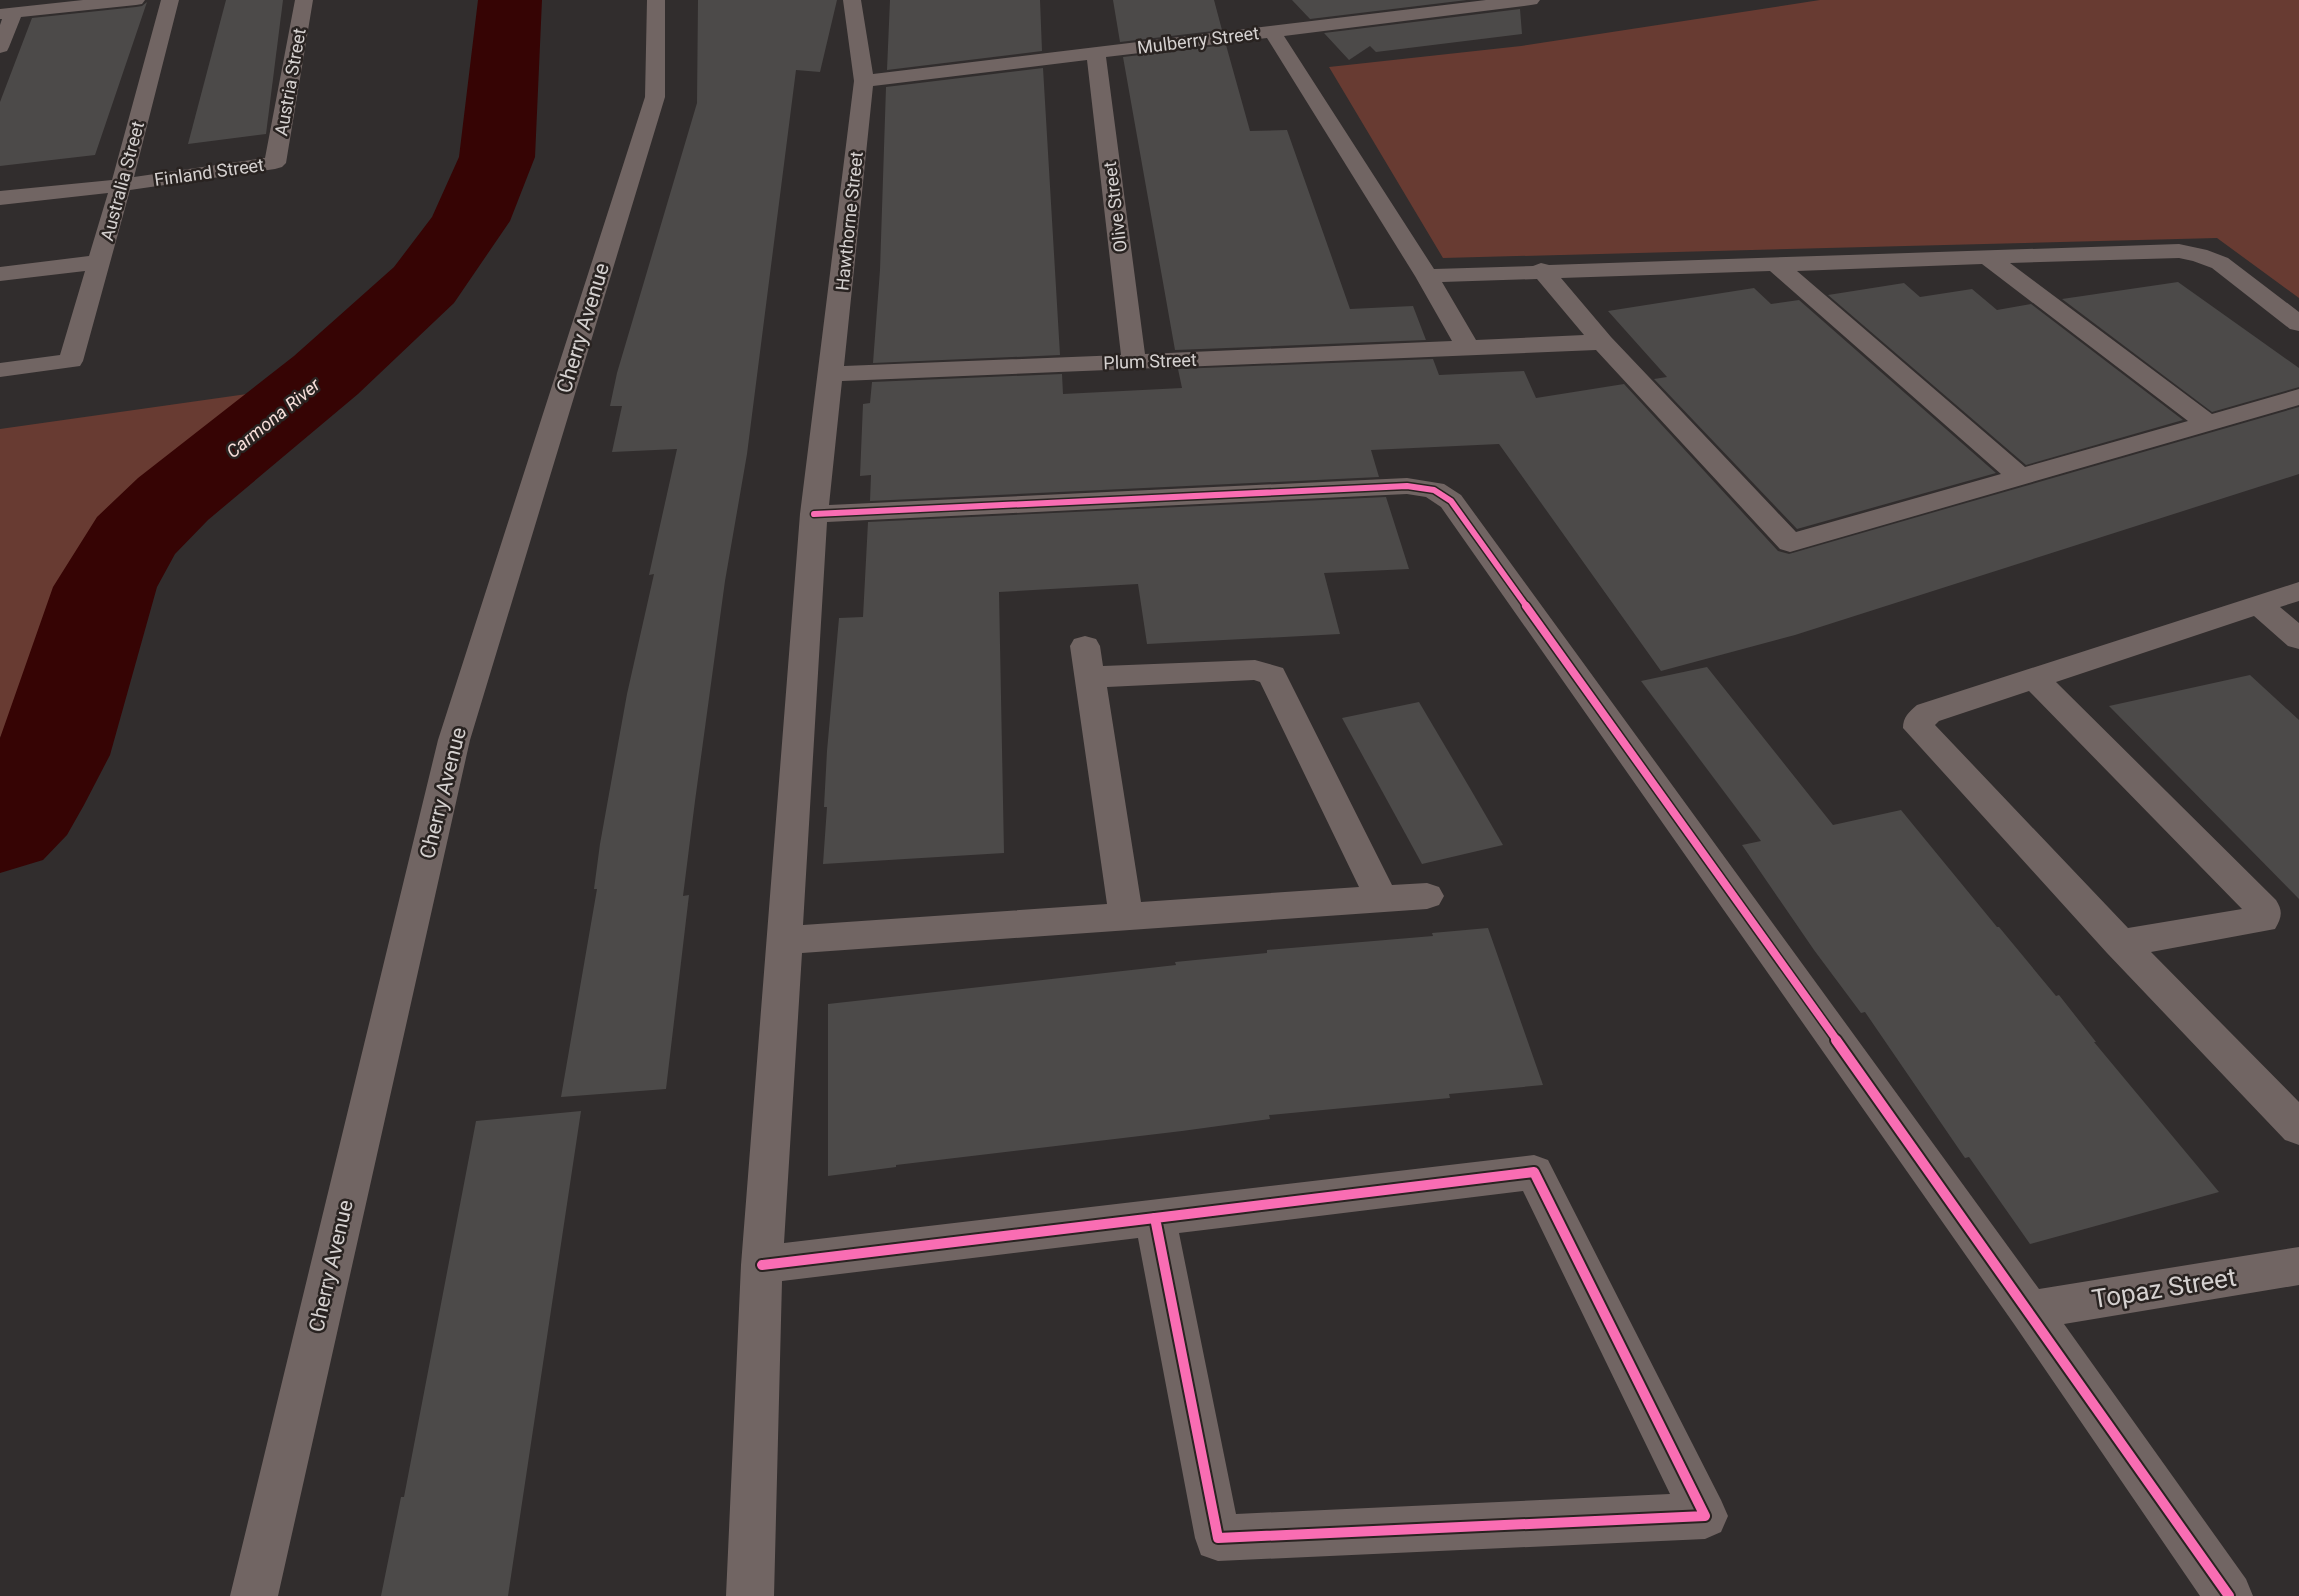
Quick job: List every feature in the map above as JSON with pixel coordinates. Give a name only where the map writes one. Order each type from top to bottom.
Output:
[{"type":"street","points":[[0,47],[7,14],[136,0]]},
{"type":"street","name":"Australia Street","points":[[0,370],[71,361],[170,0]]},
{"type":"street","name":"Austria Street","points":[[275,163],[304,0]]},
{"type":"street","name":"Cherry Avenue","points":[[254,1596],[454,740],[654,97],[656,0]]},
{"type":"street","name":"Hawthorne Street","points":[[750,1596],[762,1265],[814,514],[832,374],[864,81],[853,0]]},
{"type":"street","name":"Mulberry Street","points":[[864,81],[1531,0]]},
{"type":"street","points":[[1272,31],[1427,276],[1468,348]]},
{"type":"street","name":"Olive Street","points":[[1096,53],[1134,362]]},
{"type":"street","name":"Finland Street","points":[[0,198],[121,185],[275,163]]},
{"type":"street","points":[[1427,276],[1541,270],[2179,251],[2220,263],[2299,324]]},
{"type":"street","points":[[1987,257],[2208,423]]},
{"type":"street","points":[[0,274],[99,262]]},
{"type":"street","points":[[1774,263],[2021,477]]},
{"type":"street","points":[[1541,270],[1602,342],[1790,543],[2299,397]]},
{"type":"street","name":"Plum Street","points":[[832,374],[1602,342]]},
{"type":"street","points":[[814,514],[1407,486],[1434,490],[1451,501],[2029,1310],[2229,1596]]},
{"type":"street","points":[[2299,591],[1928,713],[1919,721],[1919,728],[2120,943],[2299,1128]]},
{"type":"street","points":[[2259,605],[2299,639]]},
{"type":"street","points":[[1126,917],[1088,661],[1256,670],[1272,675],[1382,899]]},
{"type":"street","points":[[2035,679],[2264,909],[2263,919],[2120,943]]},
{"type":"street","points":[[785,940],[1427,896]]},
{"type":"street","points":[[762,1265],[1155,1217],[1534,1172],[1705,1515],[1218,1538],[1155,1217]]},
{"type":"street","name":"Topaz Street","points":[[2029,1310],[2299,1266]]},
{"type":"shaded area","points":[[1820,0],[2299,0],[2299,298],[2217,238],[1443,258],[1329,67],[1521,46]]},
{"type":"shaded area","points":[[254,393],[147,490],[103,534],[65,592],[41,654],[0,738],[0,429]]},
{"type":"building","points":[[226,0],[283,0],[266,134],[188,144]]},
{"type":"building","points":[[698,0],[837,0],[820,72],[796,70],[747,454],[725,581],[695,801],[683,896],[689,895],[666,1089],[561,1097],[597,889],[594,889],[600,844],[627,694],[654,574],[649,575],[677,449],[612,452],[622,406],[610,406],[617,373],[697,103]]},
{"type":"building","points":[[890,0],[1040,0],[1042,51],[887,70]]},
{"type":"building","points":[[1113,0],[1214,0],[1222,30],[1120,42]]},
{"type":"building","points":[[1292,0],[1467,0],[1310,19]]},
{"type":"building","points":[[147,2],[95,155],[0,166],[0,102],[32,18],[136,7]]},
{"type":"building","points":[[1520,9],[1522,34],[1376,52],[1370,46],[1349,60],[1324,33]]},
{"type":"building","points":[[1226,45],[1250,131],[1287,130],[1350,309],[1413,306],[1426,340],[1175,350],[1123,57]]},
{"type":"building","points":[[1043,68],[1060,355],[873,363],[880,270],[886,87]]},
{"type":"building","points":[[2178,282],[2299,368],[2299,387],[2212,412],[2062,299]]},
{"type":"building","points":[[1904,283],[1920,297],[1972,289],[1997,310],[2031,304],[2183,420],[2026,465],[1828,295]]},
{"type":"building","points":[[1754,288],[1771,304],[1799,300],[1996,473],[1797,529],[1654,379],[1667,377],[1608,311]]},
{"type":"building","points":[[1433,359],[1439,375],[1524,371],[1536,398],[1624,384],[1778,551],[1789,554],[2299,407],[2299,474],[1795,635],[1661,671],[1499,444],[1371,450],[1379,477],[870,501],[871,475],[860,476],[863,404],[870,403],[872,382],[1062,374],[1063,394],[1182,388],[1178,369]]},
{"type":"building","points":[[1386,497],[1409,569],[1324,573],[1340,634],[1147,644],[1138,584],[999,592],[1004,853],[823,864],[827,807],[824,807],[827,751],[839,618],[863,617],[868,522]]},
{"type":"building","points":[[1707,667],[1833,825],[1901,810],[1997,927],[2056,996],[2059,995],[2096,1042],[2094,1042],[2219,1192],[2030,1244],[1969,1157],[1965,1158],[1865,1012],[1861,1013],[1814,950],[1742,845],[1761,841],[1641,681]]},
{"type":"building","points":[[2250,675],[2299,720],[2299,899],[2109,706]]},
{"type":"building","points":[[1419,702],[1503,845],[1422,864],[1342,718]]},
{"type":"building","points":[[1488,928],[1543,1085],[1449,1094],[1450,1098],[1269,1115],[1270,1119],[896,1165],[896,1167],[828,1176],[828,1004],[1176,965],[1175,962],[1267,953],[1267,950],[1433,936],[1432,933]]},
{"type":"building","points":[[581,1111],[508,1596],[381,1596],[401,1497],[404,1497],[476,1121]]},
{"type":"waterway","name":"Carmona River","points":[[0,829],[25,805],[52,755],[105,587],[133,539],[173,499],[326,375],[424,285],[470,221],[497,157],[510,0]]},
{"type":"cycle path","points":[[814,514],[1407,486],[1434,490],[1451,501],[2029,1310],[2229,1596]]},
{"type":"cycle path","points":[[762,1265],[1534,1172],[1705,1516],[1218,1538],[1155,1217]]}]
